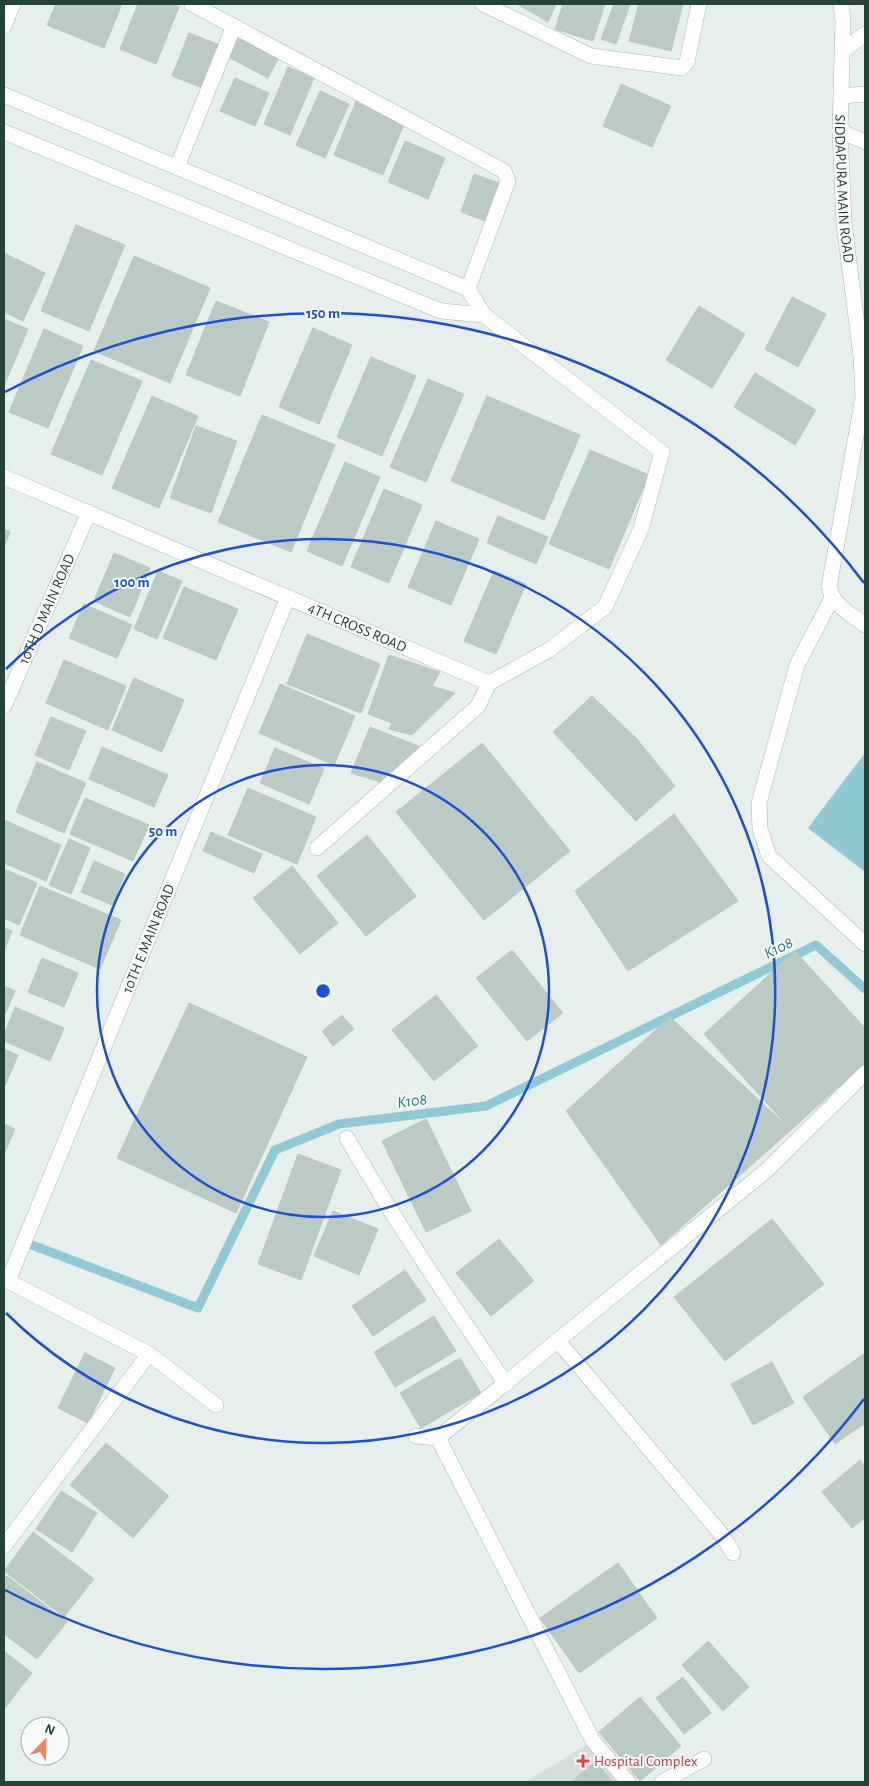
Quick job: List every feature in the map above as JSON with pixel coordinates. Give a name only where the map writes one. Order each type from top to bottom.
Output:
[{"type":"street","points":[[4,26],[13,4]]},
{"type":"street","points":[[192,4],[504,171],[508,181],[468,289]]},
{"type":"street","points":[[489,5],[591,56],[682,68],[688,62],[699,4]]},
{"type":"street","name":"SIDDAPURA MAIN ROAD","points":[[832,598],[829,587],[863,397],[858,278],[844,223],[840,131],[843,51],[841,4]]},
{"type":"street","points":[[177,167],[234,26]]},
{"type":"street","points":[[843,51],[865,34]]},
{"type":"street","points":[[841,96],[865,94]]},
{"type":"street","points":[[4,95],[468,289],[484,315],[662,452],[641,529],[605,606],[550,650],[489,683],[478,706],[317,848]]},
{"type":"street","points":[[840,131],[865,142]]},
{"type":"street","points":[[4,132],[441,312],[484,315]]},
{"type":"street","name":"4TH CROSS ROAD","points":[[4,477],[489,683]]},
{"type":"street","name":"10TH D MAIN ROAD","points":[[4,706],[89,512]]},
{"type":"street","name":"10TH E MAIN ROAD","points":[[6,1280],[288,597]]},
{"type":"street","points":[[865,625],[832,598],[797,665],[760,803],[760,829],[769,856],[865,944]]},
{"type":"street","points":[[416,1436],[438,1438],[506,1384],[767,1170],[865,1073]]},
{"type":"street","points":[[347,1138],[380,1196],[418,1255],[506,1384]]},
{"type":"street","points":[[6,1280],[149,1354],[216,1405]]},
{"type":"street","points":[[558,1341],[722,1535],[733,1553]]},
{"type":"street","points":[[4,1546],[149,1354]]},
{"type":"street","points":[[438,1438],[593,1741],[628,1782]]},
{"type":"street","points":[[662,1782],[704,1759]]},
{"type":"shaded area","name":"Hospital Complex","points":[[593,1741],[620,1782],[525,1782]]},
{"type":"water","points":[[865,753],[865,872],[808,828]]},
{"type":"building","points":[[56,4],[122,4],[104,48],[47,25]]},
{"type":"building","points":[[138,4],[172,4],[179,7],[156,64],[120,49]]},
{"type":"building","points":[[517,4],[556,4],[548,22]]},
{"type":"building","points":[[563,4],[605,4],[593,41],[555,29]]},
{"type":"building","points":[[614,4],[630,4],[616,44],[601,39]]},
{"type":"building","points":[[639,4],[683,4],[671,51],[629,41]]},
{"type":"building","points":[[189,33],[225,47],[208,90],[172,76]]},
{"type":"building","points":[[239,35],[279,57],[268,78],[228,57]]},
{"type":"building","points":[[288,67],[314,78],[290,135],[264,124]]},
{"type":"building","points":[[235,78],[269,93],[255,126],[220,111]]},
{"type":"building","points":[[621,84],[671,106],[652,147],[603,126]]},
{"type":"building","points":[[320,91],[349,104],[325,158],[296,145]]},
{"type":"building","points":[[357,99],[406,119],[383,175],[334,155]]},
{"type":"building","points":[[405,141],[445,158],[428,199],[388,182]]},
{"type":"building","points":[[474,174],[505,185],[491,223],[461,212]]},
{"type":"building","points":[[76,225],[125,245],[89,331],[41,311]]},
{"type":"building","points":[[4,253],[45,273],[23,321],[4,312]]},
{"type":"building","points":[[134,256],[210,288],[170,383],[94,351]]},
{"type":"building","points":[[792,297],[826,314],[798,367],[765,349]]},
{"type":"building","points":[[216,301],[269,322],[240,396],[186,375]]},
{"type":"building","points":[[699,306],[745,334],[712,388],[666,360]]},
{"type":"building","points":[[4,319],[28,329],[4,386]]},
{"type":"building","points":[[313,328],[352,345],[319,424],[279,407]]},
{"type":"building","points":[[44,329],[83,346],[48,428],[9,412]]},
{"type":"building","points":[[371,357],[416,376],[382,456],[337,437]]},
{"type":"building","points":[[91,360],[142,381],[102,475],[51,454]]},
{"type":"building","points":[[755,373],[816,410],[795,445],[734,407]]},
{"type":"building","points":[[428,379],[464,394],[426,482],[390,467]]},
{"type":"building","points":[[152,396],[198,416],[159,508],[112,488]]},
{"type":"building","points":[[487,396],[580,435],[544,520],[451,481]]},
{"type":"building","points":[[262,415],[335,445],[291,552],[218,522]]},
{"type":"building","points":[[196,426],[237,441],[211,513],[170,498]]},
{"type":"building","points":[[590,450],[649,475],[609,569],[549,544]]},
{"type":"building","points":[[345,462],[380,477],[342,566],[307,551]]},
{"type":"building","points":[[384,489],[422,505],[389,583],[351,567]]},
{"type":"building","points":[[498,516],[548,537],[536,564],[487,543]]},
{"type":"building","points":[[436,521],[479,539],[451,605],[408,587]]},
{"type":"building","points":[[4,529],[10,532],[4,547]]},
{"type":"building","points":[[114,553],[150,568],[130,617],[94,601]]},
{"type":"building","points":[[158,571],[182,581],[157,639],[134,629]]},
{"type":"building","points":[[494,571],[526,584],[496,654],[464,641]]},
{"type":"building","points":[[184,587],[238,609],[216,660],[163,638]]},
{"type":"building","points":[[84,604],[132,625],[117,658],[69,638]]},
{"type":"building","points":[[307,634],[380,664],[361,713],[287,684]]},
{"type":"building","points":[[389,655],[440,672],[432,686],[455,693],[412,735],[389,729],[392,723],[368,714]]},
{"type":"building","points":[[64,660],[126,686],[108,730],[46,703]]},
{"type":"building","points":[[134,678],[184,700],[162,752],[112,730]]},
{"type":"building","points":[[280,684],[355,716],[334,765],[259,733]]},
{"type":"building","points":[[592,696],[637,739],[675,786],[636,821],[553,732]]},
{"type":"building","points":[[51,717],[86,731],[69,770],[35,755]]},
{"type":"building","points":[[370,727],[421,747],[381,782],[351,773]]},
{"type":"building","points":[[482,743],[570,851],[484,920],[396,812]]},
{"type":"building","points":[[102,747],[168,775],[154,807],[89,779]]},
{"type":"building","points":[[275,748],[324,769],[309,804],[260,783]]},
{"type":"building","points":[[37,762],[86,783],[64,833],[16,812]]},
{"type":"building","points":[[248,788],[316,817],[297,864],[228,835]]},
{"type":"building","points":[[85,798],[149,825],[133,861],[70,834]]},
{"type":"building","points":[[674,814],[738,901],[628,971],[575,891]]},
{"type":"building","points":[[4,820],[61,845],[46,881],[4,863]]},
{"type":"building","points":[[211,832],[262,854],[254,873],[203,851]]},
{"type":"building","points":[[367,835],[416,896],[366,936],[317,876]]},
{"type":"building","points":[[69,839],[90,848],[71,894],[49,885]]},
{"type":"building","points":[[94,861],[125,874],[112,905],[81,892]]},
{"type":"building","points":[[292,866],[338,923],[300,954],[253,898]]},
{"type":"building","points":[[4,869],[37,883],[19,925],[4,918]]},
{"type":"building","points":[[40,886],[121,920],[100,969],[20,935]]},
{"type":"building","points":[[4,928],[12,931],[4,951]]},
{"type":"building","points":[[512,950],[563,1013],[527,1041],[476,978]]},
{"type":"building","points":[[795,951],[865,1028],[865,1063],[791,1130],[704,1034]]},
{"type":"building","points":[[42,958],[78,973],[64,1007],[28,992]]},
{"type":"building","points":[[4,986],[15,991],[4,1017]]},
{"type":"building","points":[[436,995],[478,1046],[434,1081],[392,1030]]},
{"type":"building","points":[[189,1003],[307,1057],[236,1213],[117,1158]]},
{"type":"building","points":[[15,1007],[64,1028],[50,1061],[4,1041],[4,1035]]},
{"type":"building","points":[[342,1015],[354,1029],[333,1046],[322,1031]]},
{"type":"building","points":[[670,1017],[791,1130],[661,1245],[566,1111]]},
{"type":"building","points":[[4,1049],[18,1055],[4,1088]]},
{"type":"building","points":[[426,1119],[471,1211],[426,1232],[382,1141]]},
{"type":"building","points":[[4,1124],[15,1129],[4,1155]]},
{"type":"building","points":[[298,1154],[341,1170],[301,1280],[258,1264]]},
{"type":"building","points":[[333,1211],[378,1229],[359,1275],[314,1256]]},
{"type":"building","points":[[772,1219],[824,1284],[725,1361],[674,1297]]},
{"type":"building","points":[[499,1239],[534,1281],[491,1316],[456,1273]]},
{"type":"building","points":[[405,1270],[426,1300],[373,1336],[352,1306]]},
{"type":"building","points":[[434,1316],[456,1351],[395,1387],[374,1352]]},
{"type":"building","points":[[85,1353],[115,1368],[88,1423],[58,1408]]},
{"type":"building","points":[[865,1353],[865,1423],[835,1444],[803,1397]]},
{"type":"building","points":[[460,1358],[481,1393],[421,1428],[400,1393]]},
{"type":"building","points":[[772,1362],[794,1403],[753,1425],[731,1384]]},
{"type":"building","points":[[106,1443],[169,1496],[133,1538],[70,1485]]},
{"type":"building","points":[[860,1460],[865,1467],[865,1518],[852,1528],[822,1492]]},
{"type":"building","points":[[61,1491],[97,1513],[72,1552],[36,1529]]},
{"type":"building","points":[[33,1532],[94,1579],[64,1617],[4,1571]]},
{"type":"building","points":[[618,1563],[657,1618],[579,1673],[540,1618]]},
{"type":"building","points":[[7,1576],[67,1622],[37,1659],[4,1634],[4,1580]]},
{"type":"building","points":[[708,1641],[749,1687],[723,1711],[682,1665]]},
{"type":"building","points":[[4,1651],[32,1673],[4,1709]]},
{"type":"building","points":[[683,1677],[711,1713],[684,1734],[656,1698]]},
{"type":"building","points":[[640,1697],[681,1746],[640,1781],[599,1732]]},
{"type":"building","points":[[595,1761],[613,1782],[571,1782]]},
{"type":"waterway","name":"K108","points":[[24,1242],[198,1308],[275,1150],[339,1124],[486,1106],[816,945],[865,989]]},
{"type":"place","name":"Hospital Complex","points":[[583,1761]]}]
